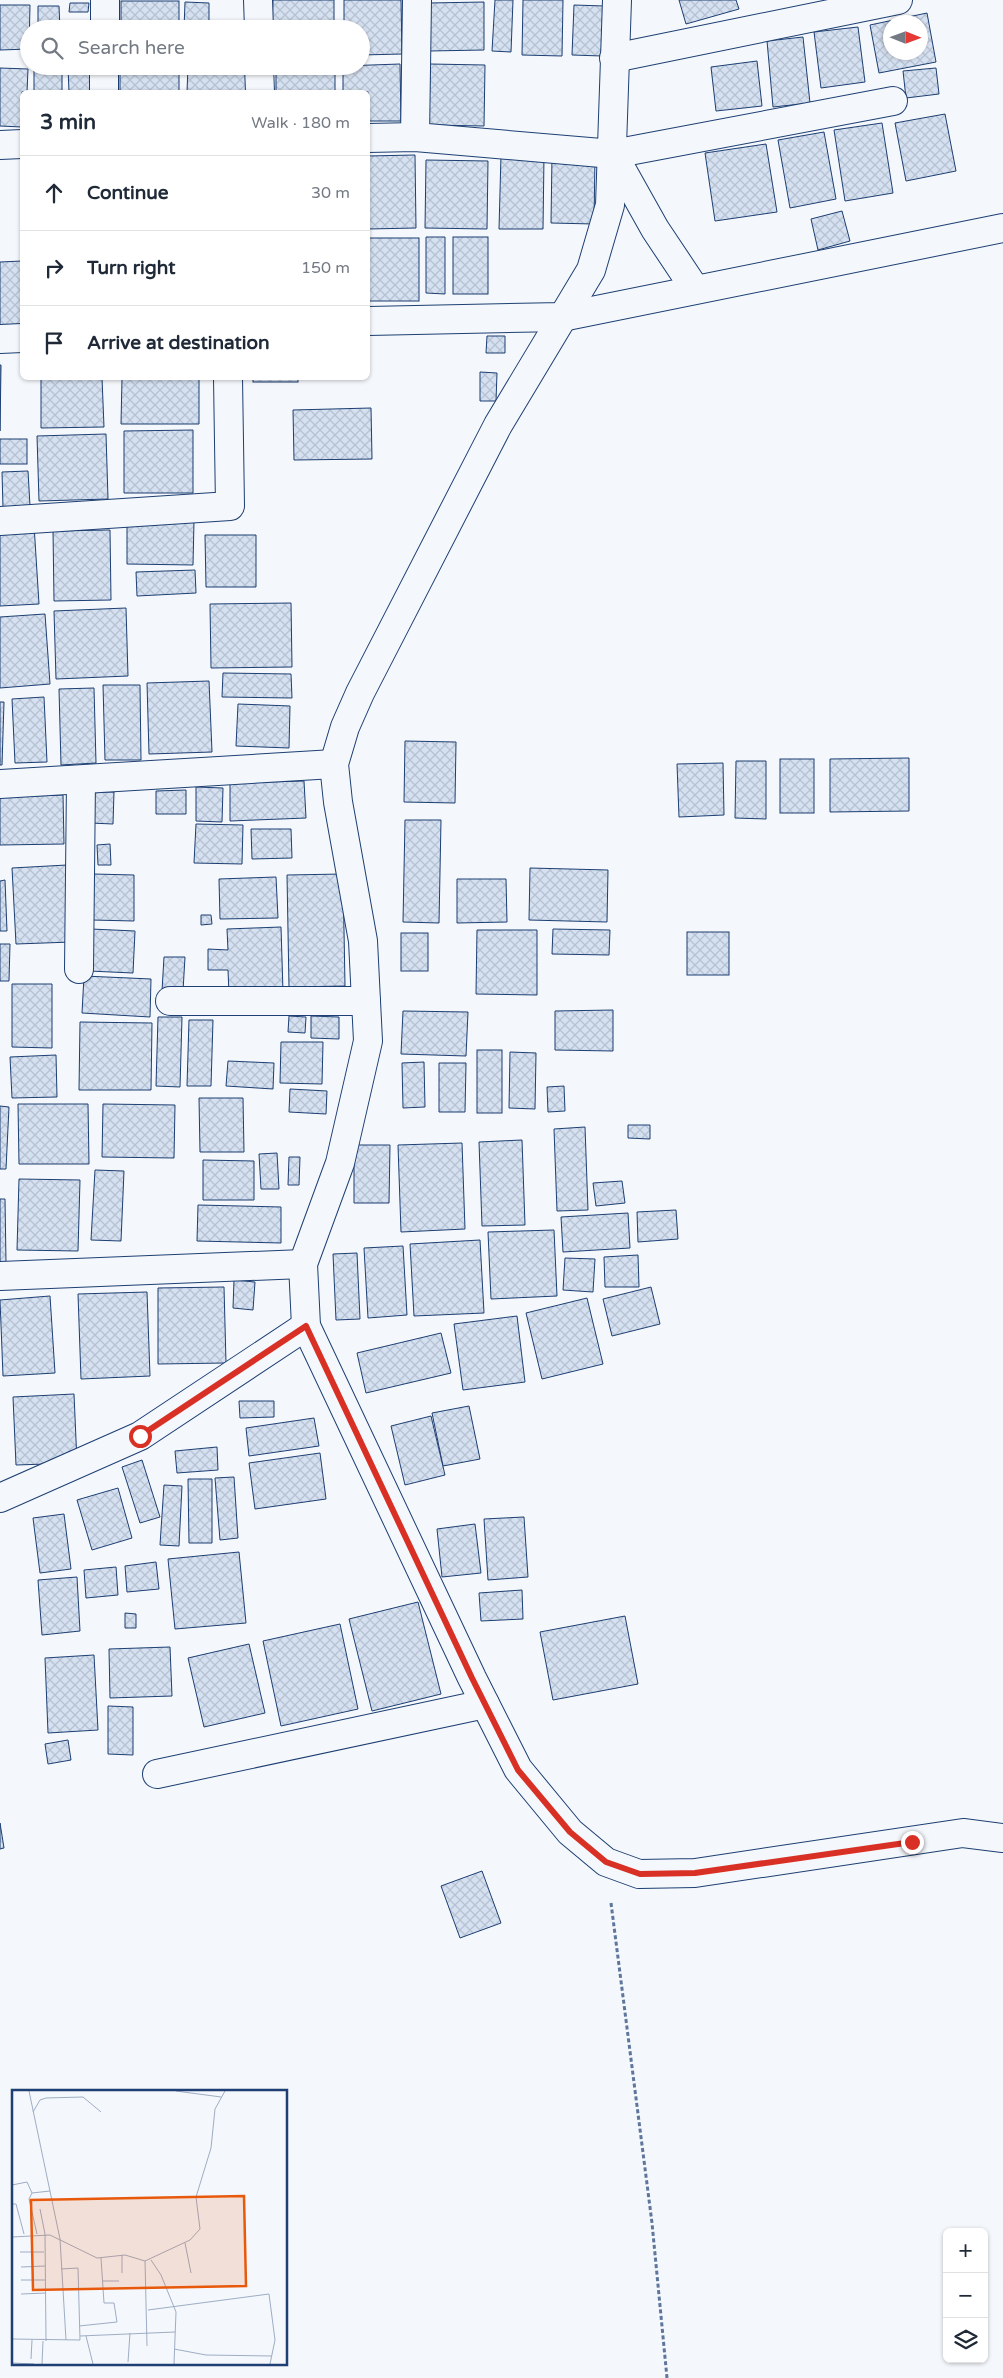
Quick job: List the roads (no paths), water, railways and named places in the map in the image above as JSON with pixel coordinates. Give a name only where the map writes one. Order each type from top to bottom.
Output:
[{"type":"street","points":[[105,0],[105,20]]},
{"type":"street","points":[[258,0],[258,20]]},
{"type":"street","points":[[415,137],[417,0]]},
{"type":"street","points":[[617,0],[610,205],[592,270],[562,316],[498,425],[360,693],[345,727],[334,764],[338,802],[363,942],[368,1041],[340,1163],[303,1264],[306,1326],[518,1770],[570,1832],[606,1862],[640,1874],[695,1873],[962,1833],[1003,1838]]},
{"type":"street","points":[[614,58],[898,0]]},
{"type":"street","points":[[104,75],[104,90]]},
{"type":"street","points":[[259,75],[260,90]]},
{"type":"street","points":[[370,138],[415,137],[613,154],[893,101]]},
{"type":"street","points":[[0,145],[20,144]]},
{"type":"street","points":[[613,154],[655,229],[695,289]]},
{"type":"street","points":[[370,321],[562,316],[1003,228]]},
{"type":"street","points":[[0,339],[20,338]]},
{"type":"street","points":[[0,521],[230,506],[228,380]]},
{"type":"street","points":[[0,784],[334,764]]},
{"type":"street","points":[[79,969],[81,780]]},
{"type":"street","points":[[170,1001],[366,1001]]},
{"type":"street","points":[[0,1276],[303,1264]]},
{"type":"street","points":[[0,1498],[140,1436],[306,1326]]},
{"type":"street","points":[[157,1774],[485,1704]]}]
